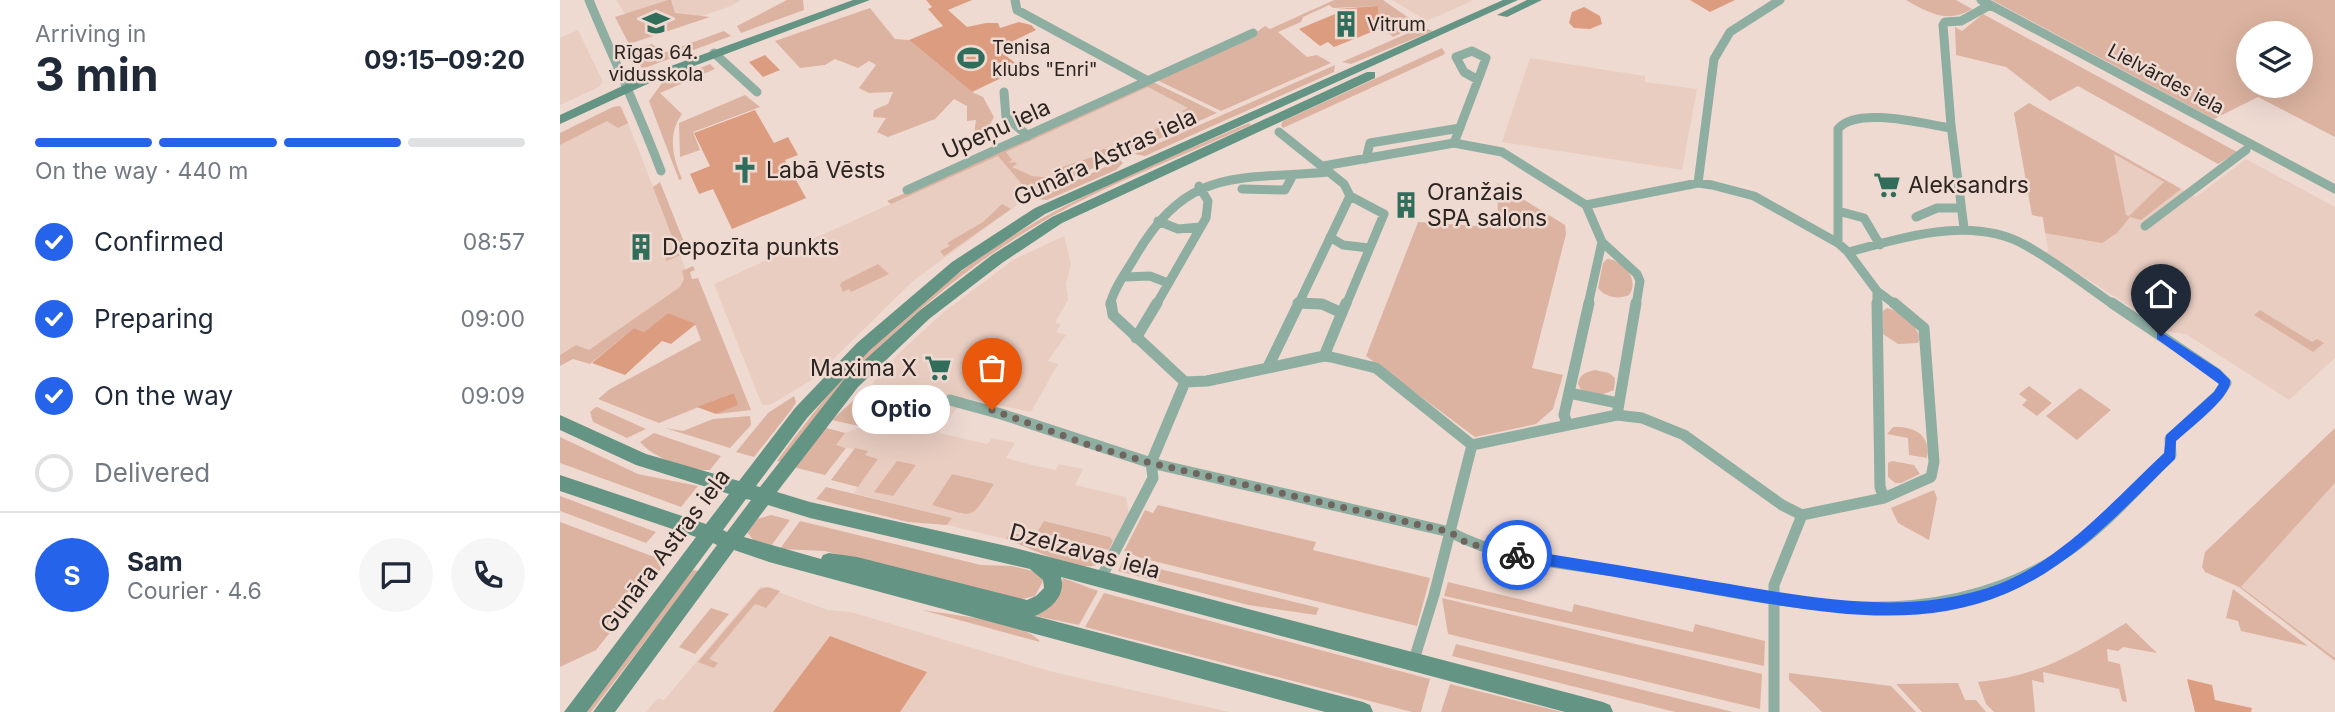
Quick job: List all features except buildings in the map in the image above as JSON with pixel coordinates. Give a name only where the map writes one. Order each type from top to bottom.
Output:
[{"type":"main road","points":[[560,120],[628,86],[864,0]]},
{"type":"main road","name":"Gunāra Astras iela","points":[[603,712],[852,383],[924,315],[997,259],[1066,215],[1261,118],[1512,0]]},
{"type":"main road","name":"Gunāra Astras iela","points":[[574,712],[801,413],[892,320],[957,266],[1040,211],[1536,0]]},
{"type":"main road","name":"Dzelzavas iela","points":[[560,422],[642,460],[764,497],[897,532],[1036,561],[1603,712]]},
{"type":"main road","points":[[560,429],[582,432]]},
{"type":"main road","points":[[560,482],[730,543],[1363,712]]},
{"type":"main road","points":[[813,565],[834,560],[1027,609],[1037,608],[1046,600],[1053,585],[1051,576],[1036,561]]},
{"type":"street","points":[[589,0],[619,74],[628,86],[661,170]]},
{"type":"street","points":[[1015,0],[1017,10],[1148,81]]},
{"type":"street","points":[[1698,183],[1714,59],[1730,32],[1780,0]]},
{"type":"street","name":"Lielvārdes iela","points":[[1981,0],[2335,189]]},
{"type":"street","points":[[1964,228],[1951,128],[1943,25],[1945,22],[1961,21],[1990,5]]},
{"type":"street","name":"Upeņu iela","points":[[907,190],[1253,33]]},
{"type":"street","points":[[714,53],[757,92]]},
{"type":"street","points":[[1454,143],[1478,80]]},
{"type":"street","points":[[1004,92],[1006,117],[1028,136]]},
{"type":"street","points":[[1838,243],[1838,129],[1841,124],[1859,117],[1872,117],[1951,128]]},
{"type":"street","points":[[1366,159],[1370,143],[1460,128]]},
{"type":"street","points":[[1268,367],[1350,196],[1349,190],[1326,169],[1279,132]]},
{"type":"street","points":[[1427,133],[1429,148]]},
{"type":"street","points":[[1472,445],[1376,368],[1324,356],[1207,381],[1185,382],[1136,338],[1110,309],[1111,300],[1158,221],[1174,202],[1199,186],[1214,182],[1293,175],[1454,143],[1502,152],[1586,205],[1698,183],[1743,191],[1838,243],[1877,291],[1911,315],[1924,328],[1934,462],[1931,477],[1885,498],[1802,515],[1782,505],[1672,428],[1569,393]]},
{"type":"street","points":[[2145,226],[2246,149]]},
{"type":"street","points":[[1242,189],[1285,190],[1293,175]]},
{"type":"street","points":[[1136,338],[1200,227],[1209,206],[1207,196],[1199,186]]},
{"type":"street","points":[[1324,356],[1384,214],[1350,196]]},
{"type":"street","points":[[1586,205],[1602,242],[1637,274],[1640,281],[1617,409]]},
{"type":"street","points":[[1916,218],[1922,212],[1947,207],[1960,208]]},
{"type":"street","points":[[1838,211],[1864,218],[1880,244]]},
{"type":"street","points":[[1158,221],[1188,231],[1200,227]]},
{"type":"street","points":[[950,400],[1000,412],[1092,446],[1151,463],[1450,532],[1467,543],[1546,561],[1830,607],[1902,608],[1944,605],[2013,585],[2063,555],[2171,455],[2170,439],[2218,396],[2226,383],[2216,373],[2024,244],[2006,235],[1964,228],[1848,252]]},
{"type":"street","points":[[1330,237],[1336,244],[1369,248]]},
{"type":"street","points":[[1567,423],[1564,415],[1602,242]]},
{"type":"street","points":[[1125,277],[1150,275],[1168,283]]},
{"type":"street","points":[[1877,291],[1880,487],[1885,498]]},
{"type":"street","points":[[1298,303],[1322,304],[1342,313]]},
{"type":"street","points":[[1100,580],[1153,478],[1151,463],[1185,382]]},
{"type":"street","points":[[1472,445],[1617,409]]},
{"type":"street","points":[[1413,663],[1472,445]]},
{"type":"street","points":[[1774,712],[1774,585],[1802,515]]},
{"type":"shaded area","name":"Rīgas 64. vidusskola","points":[[616,0],[741,0],[731,6],[640,37]]},
{"type":"shaded area","points":[[671,0],[675,13],[710,17],[629,44],[615,17]]},
{"type":"shaded area","points":[[787,0],[803,0],[804,10],[741,33],[737,26]]},
{"type":"shaded area","points":[[1334,0],[1383,0],[1419,25],[1393,37],[1385,30],[1379,29],[1378,6],[1333,8],[1329,5],[1278,32],[1307,57],[1317,55],[1331,63],[1221,111],[1157,80],[1251,36],[1265,26],[1270,29]]},
{"type":"shaded area","points":[[1392,0],[1474,0],[1427,21]]},
{"type":"shaded area","points":[[1906,0],[1956,0],[1972,9],[1955,16],[1939,15]]},
{"type":"shaded area","points":[[1992,0],[2335,0],[2335,137],[2260,98],[2313,98],[2313,21],[2236,21],[2236,98],[2256,98],[2214,119]]},
{"type":"shaded area","points":[[870,8],[895,39],[909,40],[972,92],[983,97],[994,117],[984,135],[974,134],[976,120],[967,121],[967,106],[954,99],[935,119],[888,137],[877,132],[886,118],[873,117],[874,110],[888,104],[893,92],[869,93],[859,88],[876,65],[869,61],[858,68],[835,59],[825,65],[800,68],[775,41]]},
{"type":"shaded area","points":[[1983,14],[2237,152],[2218,164],[2078,86],[2050,101],[2006,67],[1956,55],[1955,27],[1962,31]]},
{"type":"shaded area","points":[[1422,27],[1433,31],[1351,64],[1342,62]]},
{"type":"shaded area","points":[[578,30],[603,82],[599,87],[560,105],[560,38]]},
{"type":"shaded area","points":[[724,31],[731,36],[642,69],[633,50],[652,44],[656,47],[641,53],[644,59]]},
{"type":"shaded area","points":[[1442,48],[1445,53],[1443,55],[1283,128],[1281,125],[1283,121]]},
{"type":"shaded area","points":[[1530,58],[1645,76],[1645,82],[1697,89],[1682,170],[1502,142]]},
{"type":"shaded area","points":[[710,64],[715,69],[660,93],[682,114],[673,138],[674,154],[682,179],[679,180],[649,101],[662,83]]},
{"type":"shaded area","points":[[1335,65],[1334,72],[1145,156],[1134,154]]},
{"type":"shaded area","points":[[1153,82],[1217,113],[1130,152],[1124,144],[1186,115],[1182,111],[1188,108],[1148,87],[1006,152],[1012,160],[1008,163],[1017,164],[1012,167],[1032,176],[1052,178],[1050,187],[1032,196],[998,156],[891,204],[887,201]]},
{"type":"shaded area","points":[[1150,86],[1209,116],[1024,200],[913,281],[812,380],[770,405],[762,405],[714,284]]},
{"type":"shaded area","points":[[745,95],[760,107],[693,132],[700,150],[680,157],[679,123]]},
{"type":"shaded area","points":[[2029,103],[2196,197],[2246,159],[2335,207],[2335,358],[2289,400],[2186,334],[2170,332],[2045,252],[2048,251],[2043,218],[2032,215],[2014,113]]},
{"type":"shaded area","points":[[2029,103],[2181,189],[2141,220],[2130,217],[2117,233],[2102,243],[2045,233],[2043,217],[2032,215],[2014,113]],"holes":[[[2114,154],[2164,182],[2129,216],[2126,215]]]},
{"type":"shaded area","points":[[620,106],[628,123],[618,128],[607,121],[560,145],[560,133]]},
{"type":"shaded area","points":[[622,107],[653,187],[684,253],[681,258],[691,282],[589,350],[576,345],[560,355],[560,133],[611,108]]},
{"type":"shaded area","points":[[1249,123],[1251,125],[1076,203],[973,267],[937,295],[871,356],[781,462],[777,461],[857,362],[904,318],[981,257],[1065,206]]},
{"type":"shaded area","points":[[1111,149],[1118,157],[1059,183],[1062,167],[1102,154],[1099,151]]},
{"type":"shaded area","points":[[1120,160],[1123,163],[1116,170],[1047,200],[1036,199]]},
{"type":"shaded area","points":[[660,182],[688,252],[666,261],[666,252],[676,247],[653,187]]},
{"type":"shaded area","points":[[1497,183],[1565,225],[1566,234],[1532,368],[1563,375],[1553,409],[1536,424],[1475,437],[1366,356],[1418,222],[1492,227],[1498,217]]},
{"type":"shaded area","points":[[1002,204],[1011,209],[944,256],[940,251],[950,246],[947,243],[983,222]]},
{"type":"shaded area","points":[[1064,236],[1071,264],[1066,284],[1068,300],[1055,323],[1061,324],[1056,332],[1066,335],[1048,361],[1058,364],[1031,412],[964,398],[939,433],[987,444],[992,438],[1015,443],[1006,458],[1055,470],[1059,464],[1083,469],[1075,485],[1126,497],[1130,520],[1120,540],[1113,541],[1110,537],[1044,521],[1037,532],[1011,532],[1006,539],[947,525],[951,518],[854,493],[878,459],[865,455],[867,451],[835,446],[845,433],[863,426],[891,389],[872,384],[900,352],[944,312],[1013,260]],"holes":[[[952,474],[973,512],[932,505]]]},
{"type":"shaded area","points":[[1607,259],[1619,263],[1628,272],[1633,283],[1629,295],[1612,297],[1598,288],[1603,263]]},
{"type":"shaded area","points":[[878,264],[889,274],[851,292],[849,289],[843,292],[840,285],[842,282]]},
{"type":"shaded area","points":[[693,266],[695,270],[690,272],[692,279],[698,278],[751,410],[716,414],[737,405],[734,393],[659,423],[598,399],[610,389],[701,340],[695,324],[668,313],[644,332],[634,328],[590,364],[573,359],[560,366],[560,355],[576,345],[589,350],[680,287],[684,279],[682,271]]},
{"type":"shaded area","points":[[1887,308],[1911,323],[1920,338],[1918,343],[1898,344],[1883,334],[1883,311]]},
{"type":"shaded area","points":[[2260,310],[2312,342],[2317,339],[2324,343],[2313,352],[2254,315]]},
{"type":"shaded area","points":[[1595,370],[1609,373],[1615,378],[1614,390],[1601,395],[1581,390],[1578,384],[1581,376]]},
{"type":"shaded area","points":[[2029,386],[2052,403],[2037,416],[2022,405],[2027,400],[2019,394]]},
{"type":"shaded area","points":[[2080,388],[2111,410],[2077,440],[2046,416]]},
{"type":"shaded area","points":[[866,389],[887,394],[863,427],[832,420]]},
{"type":"shaded area","points":[[794,396],[796,402],[792,409],[754,457],[736,452],[768,413]]},
{"type":"shaded area","points":[[596,407],[646,429],[627,438],[593,422],[590,412]]},
{"type":"shaded area","points":[[750,416],[751,425],[730,448],[665,428],[683,431],[713,419]]},
{"type":"shaded area","points":[[823,427],[845,433],[836,445],[846,448],[825,475],[793,467]]},
{"type":"shaded area","points":[[1893,427],[1908,428],[1920,434],[1926,443],[1927,458],[1909,455],[1908,438],[1887,434]]},
{"type":"shaded area","points":[[2335,428],[2335,483],[2241,587],[2335,658],[2335,661],[2239,587],[2205,572],[2202,567],[2205,552]]},
{"type":"shaded area","points":[[654,433],[721,456],[710,470],[681,466],[662,458],[640,442]]},
{"type":"shaded area","points":[[560,437],[638,474],[698,486],[681,507],[560,463]]},
{"type":"shaded area","points":[[855,448],[868,451],[865,455],[878,459],[858,487],[831,480]]},
{"type":"shaded area","points":[[897,461],[916,465],[893,496],[874,492]]},
{"type":"shaded area","points":[[1892,461],[1914,465],[1920,474],[1895,483],[1888,477],[1888,463]]},
{"type":"shaded area","points":[[952,474],[994,484],[975,511],[964,514],[932,505]]},
{"type":"shaded area","points":[[2335,483],[2335,658],[2241,587]]},
{"type":"shaded area","points":[[826,487],[952,518],[947,525],[908,522],[816,499]]},
{"type":"shaded area","points":[[1934,490],[1937,498],[1929,540],[1898,523],[1891,508]]},
{"type":"shaded area","points":[[560,496],[656,532],[646,543],[560,511]]},
{"type":"shaded area","points":[[1158,505],[1316,542],[1313,550],[1430,578],[1417,626],[1141,558],[1124,551],[1145,510],[1153,513]]},
{"type":"shaded area","points":[[771,515],[790,520],[771,546],[754,541],[747,532],[754,520]]},
{"type":"shaded area","points":[[800,521],[981,565],[1012,566],[1037,572],[1043,581],[1035,596],[1018,600],[825,551],[780,549]]},
{"type":"shaded area","points":[[1044,521],[1110,537],[1113,541],[1109,550],[1037,532]]},
{"type":"shaded area","points":[[560,522],[660,559],[663,566],[596,650],[560,667]]},
{"type":"shaded area","points":[[1010,532],[1106,556],[1095,565],[1073,564],[1006,539]]},
{"type":"shaded area","points":[[1123,560],[1319,608],[1316,615],[1248,605],[1118,571]]},
{"type":"shaded area","points":[[693,570],[699,571],[591,712],[585,712]]},
{"type":"shaded area","points":[[1063,578],[1098,591],[1079,625],[1036,616],[1060,587]]},
{"type":"shaded area","points":[[1448,582],[1572,612],[1574,604],[1693,632],[1695,624],[1765,641],[1764,666],[1444,596]]},
{"type":"shaded area","points":[[761,586],[828,610],[851,612],[1053,672],[1229,712],[646,712],[658,698],[664,700]]},
{"type":"shaded area","points":[[768,587],[780,591],[766,608],[755,604],[709,659],[718,663],[714,668],[698,662],[760,589]]},
{"type":"shaded area","points":[[2233,589],[2308,646],[2241,631],[2238,621],[2226,618]]},
{"type":"shaded area","points":[[1104,593],[1430,679],[1421,712],[1412,712],[1085,627]]},
{"type":"shaded area","points":[[1442,598],[1762,674],[1760,709],[1448,634]]},
{"type":"shaded area","points":[[711,608],[729,614],[695,654],[679,647]]},
{"type":"shaded area","points":[[922,610],[1004,624],[1032,635],[1040,642]]},
{"type":"shaded area","points":[[2126,623],[2157,653],[2123,647],[2118,651],[2107,649],[2108,661],[2120,664],[2127,702],[2122,701],[2119,689],[2043,672],[2044,683],[2032,680],[2035,712],[1994,712],[1986,704],[1978,682],[2020,675],[2056,662]]},
{"type":"shaded area","points":[[1456,644],[1733,712],[1675,712],[1452,656]]},
{"type":"shaded area","points":[[1789,673],[1891,686],[1916,712],[1822,712],[1789,680]]},
{"type":"shaded area","points":[[1958,683],[1965,700],[1976,700],[1986,712],[1922,712],[1896,684]]},
{"type":"shaded area","points":[[1450,684],[1562,712],[1441,712]]},
{"type":"way so far","points":[[992,410],[1092,446],[1151,463],[1450,532],[1467,543],[1517,555]]},
{"type":"place","name":"Rīgas 64. vidusskola","points":[[656,23]]},
{"type":"place","name":"Vitrum","points":[[1346,24]]},
{"type":"place","name":"Tenisa klubs \"Enri\"","points":[[971,58]]},
{"type":"place","name":"Labā Vēsts","points":[[745,170]]},
{"type":"place","name":"Aleksandrs","points":[[1887,185]]},
{"type":"place","name":"Oranžais SPA salons","points":[[1406,205]]},
{"type":"place","name":"Depozīta punkts","points":[[641,247]]},
{"type":"place","name":"Maxima X","points":[[938,368]]},
{"type":"place","name":"Optio","points":[[992,410]]},
{"type":"route","points":[[1517,555],[1830,607],[1902,608],[1944,605],[2002,589],[2063,555],[2095,527],[2171,455],[2170,439],[2218,396],[2226,383],[2216,373],[2161,336]]}]
